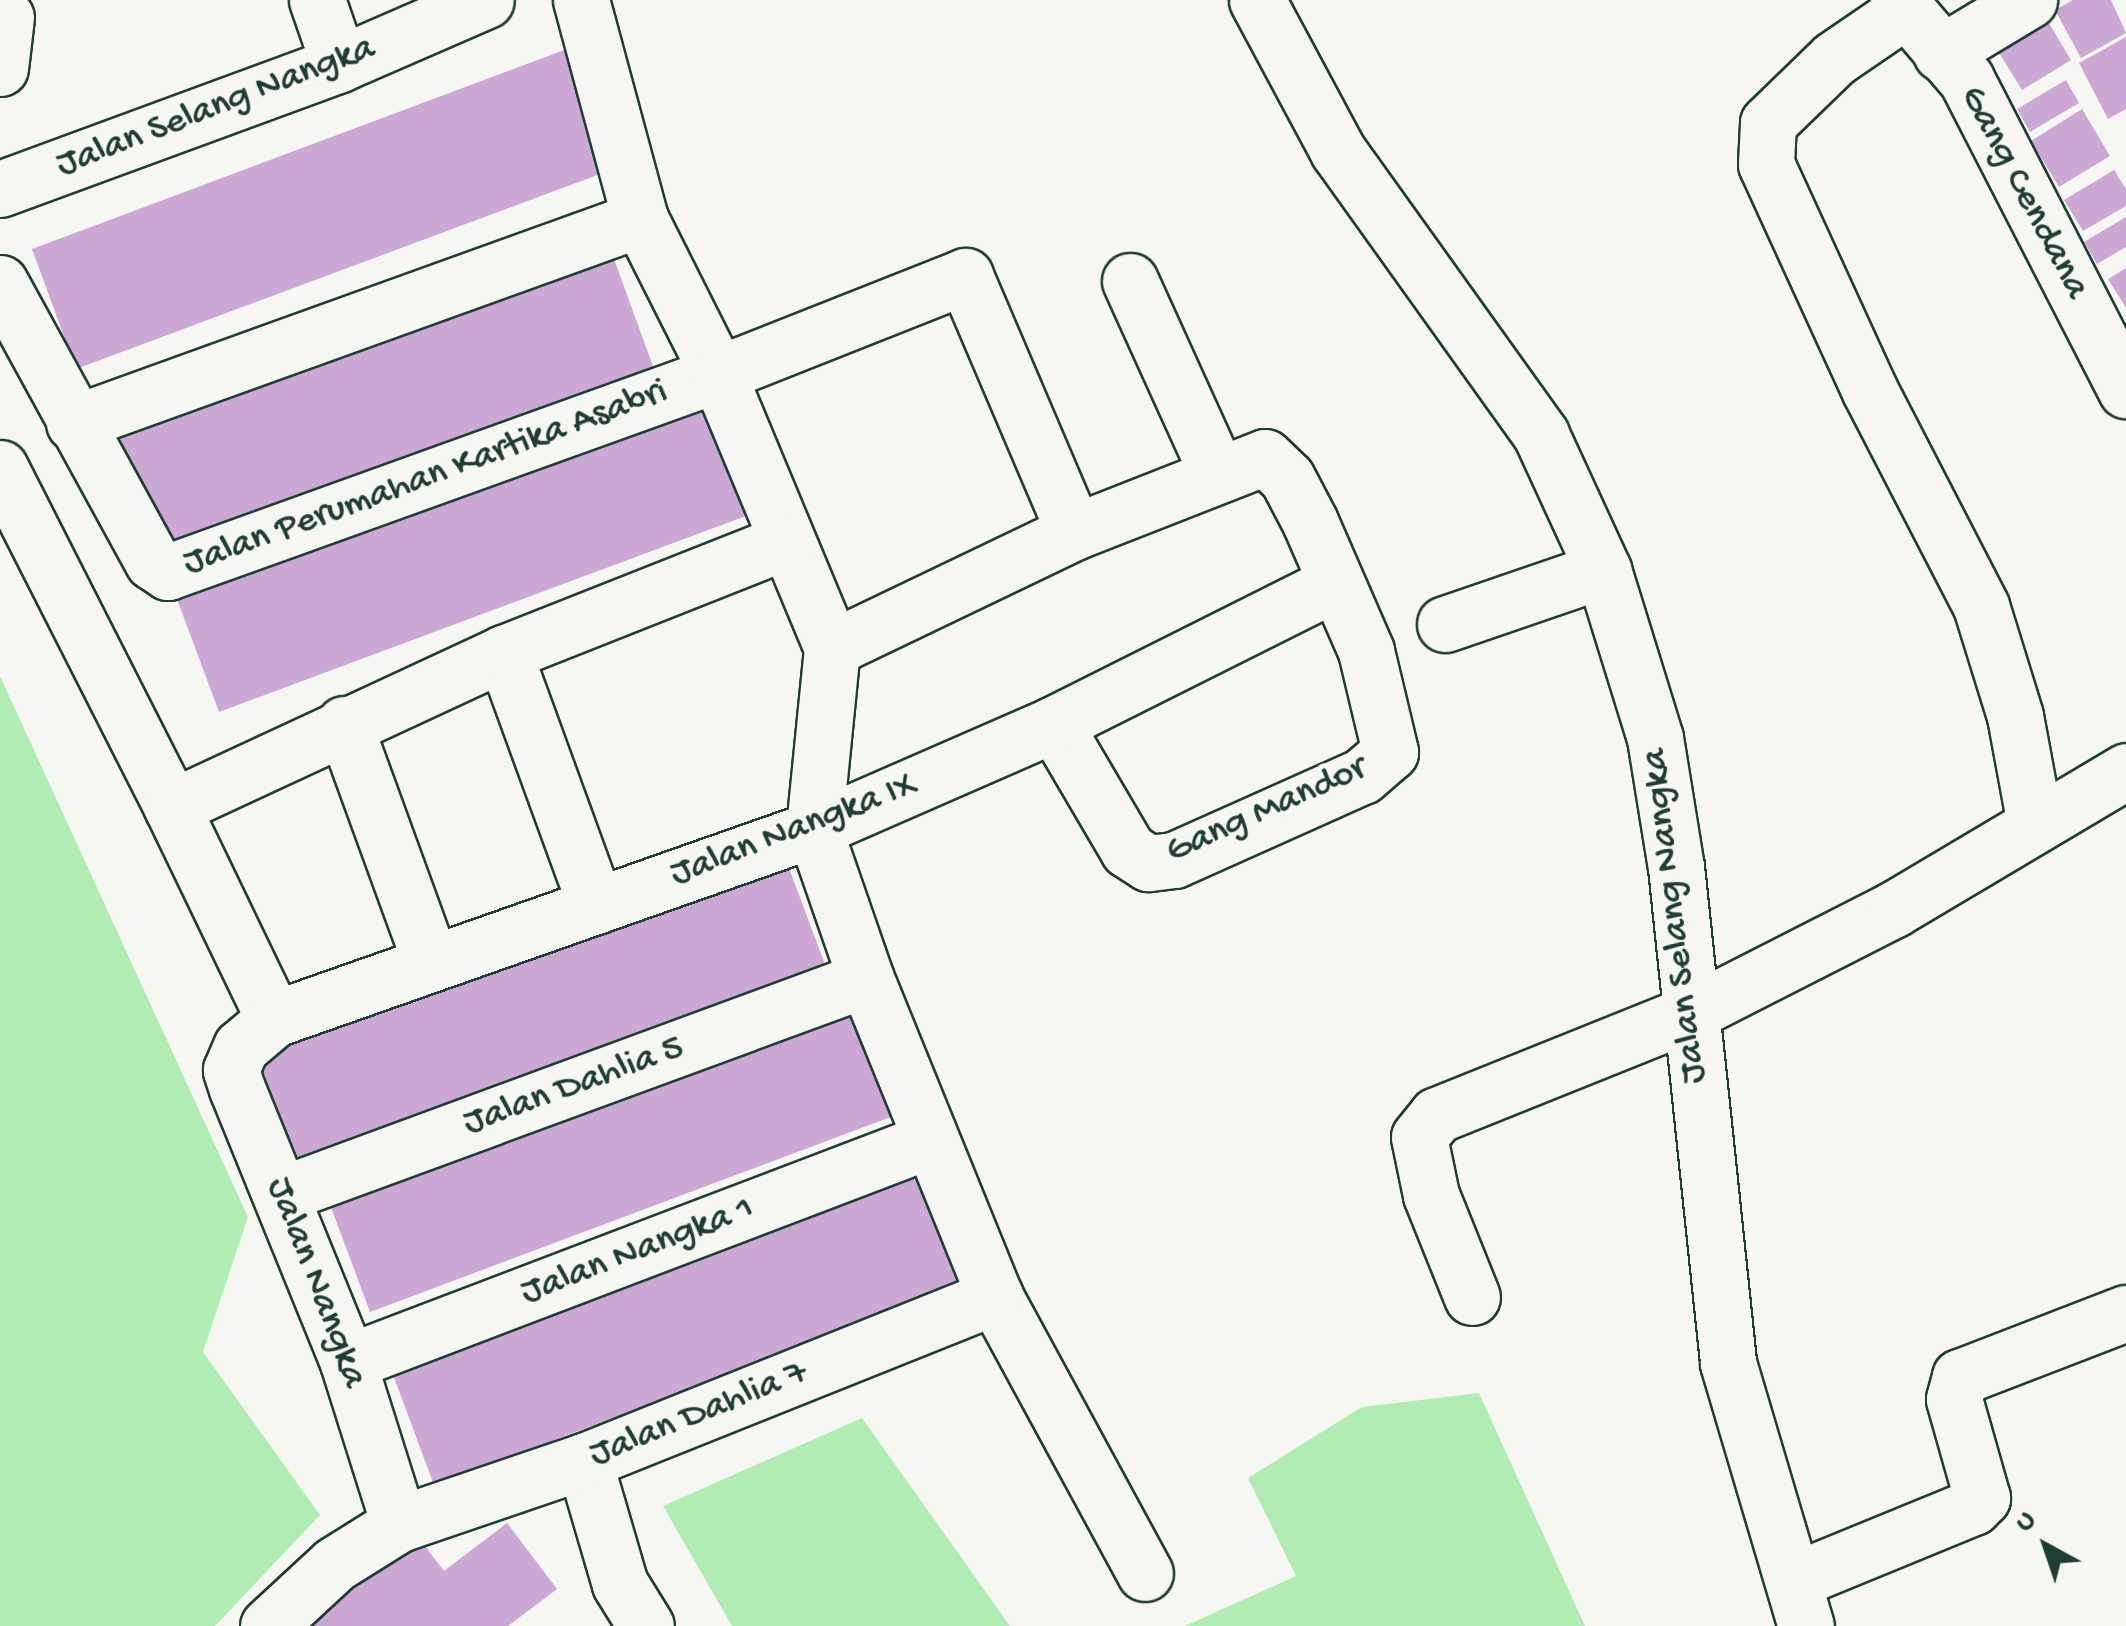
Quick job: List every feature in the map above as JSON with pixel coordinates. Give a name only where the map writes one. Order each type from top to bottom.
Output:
[{"type":"street","points":[[317,0],[339,64]]},
{"type":"street","name":"Jalan Selang Nangka","points":[[0,189],[339,64],[486,0]]},
{"type":"street","points":[[581,0],[640,220],[718,374],[832,648],[814,829],[866,978],[928,1142],[995,1297],[1145,1574]]},
{"type":"street","name":"Jalan Selang Nangka","points":[[1256,0],[1338,151],[1541,435],[1602,570],[1656,738],[1676,867],[1688,1014],[1728,1362],[1800,1603]]},
{"type":"street","points":[[1941,52],[2028,0]]},
{"type":"street","points":[[1901,5],[1834,59],[1768,123],[1766,164],[1870,391],[1982,606],[2015,716],[2036,824]]},
{"type":"street","name":"Gang Cendana","points":[[1901,5],[1966,79],[2126,390]]},
{"type":"street","points":[[74,423],[640,220]]},
{"type":"street","points":[[718,374],[965,276],[1074,532]]},
{"type":"street","points":[[1130,281],[1217,473]]},
{"type":"street","name":"Jalan Perumahan Kartika Asabri","points":[[0,283],[153,562],[168,572],[718,374]]},
{"type":"street","points":[[832,648],[1074,532],[1217,473],[1266,458],[1287,478],[1336,583]]},
{"type":"street","points":[[0,468],[172,807],[258,1033]]},
{"type":"street","points":[[172,807],[504,653],[787,541]]},
{"type":"street","points":[[1445,624],[1602,570]]},
{"type":"street","name":"Gang Mandor","points":[[1054,724],[1128,850],[1148,863],[1174,860],[1362,776],[1390,752],[1366,651],[1336,583]]},
{"type":"street","name":"Jalan Nangka IX","points":[[258,1033],[431,963],[814,829],[1054,724],[1336,583]]},
{"type":"street","points":[[504,653],[596,906]]},
{"type":"street","points":[[344,724],[431,963]]},
{"type":"street","points":[[1472,1297],[1431,1195],[1419,1137],[1426,1124],[1688,1014],[1894,909],[2126,771]]},
{"type":"street","name":"Jalan Dahlia 5","points":[[282,1194],[866,978]]},
{"type":"street","name":"Jalan Nangka","points":[[258,1033],[231,1070],[348,1362],[399,1524]]},
{"type":"street","name":"Jalan Nangka 1","points":[[348,1362],[928,1142]]},
{"type":"street","name":"Jalan Dahlia 7","points":[[268,1626],[335,1564],[399,1524],[584,1461],[995,1297]]},
{"type":"street","points":[[1800,1603],[1973,1507],[1982,1498],[1954,1399],[1960,1377],[2126,1313]]},
{"type":"street","points":[[584,1461],[625,1618]]},
{"type":"green space","points":[[0,676],[248,1217],[203,1352],[320,1515],[215,1626],[0,1626]]},
{"type":"green space","points":[[1479,1393],[1585,1626],[1185,1626],[1296,1576],[1248,1478],[1362,1407]]},
{"type":"green space","points":[[862,1418],[1010,1626],[732,1626],[663,1506]]},
{"type":"building","points":[[2073,0],[2111,0],[2126,33],[2081,58],[2055,10]]},
{"type":"building","points":[[2043,13],[2071,60],[2022,90],[1993,43]]},
{"type":"building","points":[[2126,37],[2126,109],[2108,119],[2079,63]]},
{"type":"building","points":[[567,49],[611,170],[76,369],[32,249]]},
{"type":"building","points":[[2066,80],[2079,103],[2030,132],[2017,109]]},
{"type":"building","points":[[2082,109],[2110,156],[2059,187],[2031,141]]},
{"type":"building","points":[[2114,170],[2126,189],[2126,206],[2083,231],[2064,200]]},
{"type":"building","points":[[2126,217],[2126,247],[2097,264],[2084,242]]},
{"type":"building","points":[[610,248],[654,369],[162,553],[118,432]]},
{"type":"building","points":[[2126,268],[2126,308],[2108,279]]},
{"type":"building","points":[[709,391],[754,513],[219,712],[174,591]]},
{"type":"building","points":[[781,847],[826,967],[292,1167],[247,1046]]},
{"type":"building","points":[[859,992],[904,1112],[370,1312],[325,1191]]},
{"type":"building","points":[[924,1164],[968,1285],[434,1485],[389,1364]]},
{"type":"building","points":[[507,1523],[557,1589],[508,1626],[281,1626],[412,1529],[444,1571]]}]
